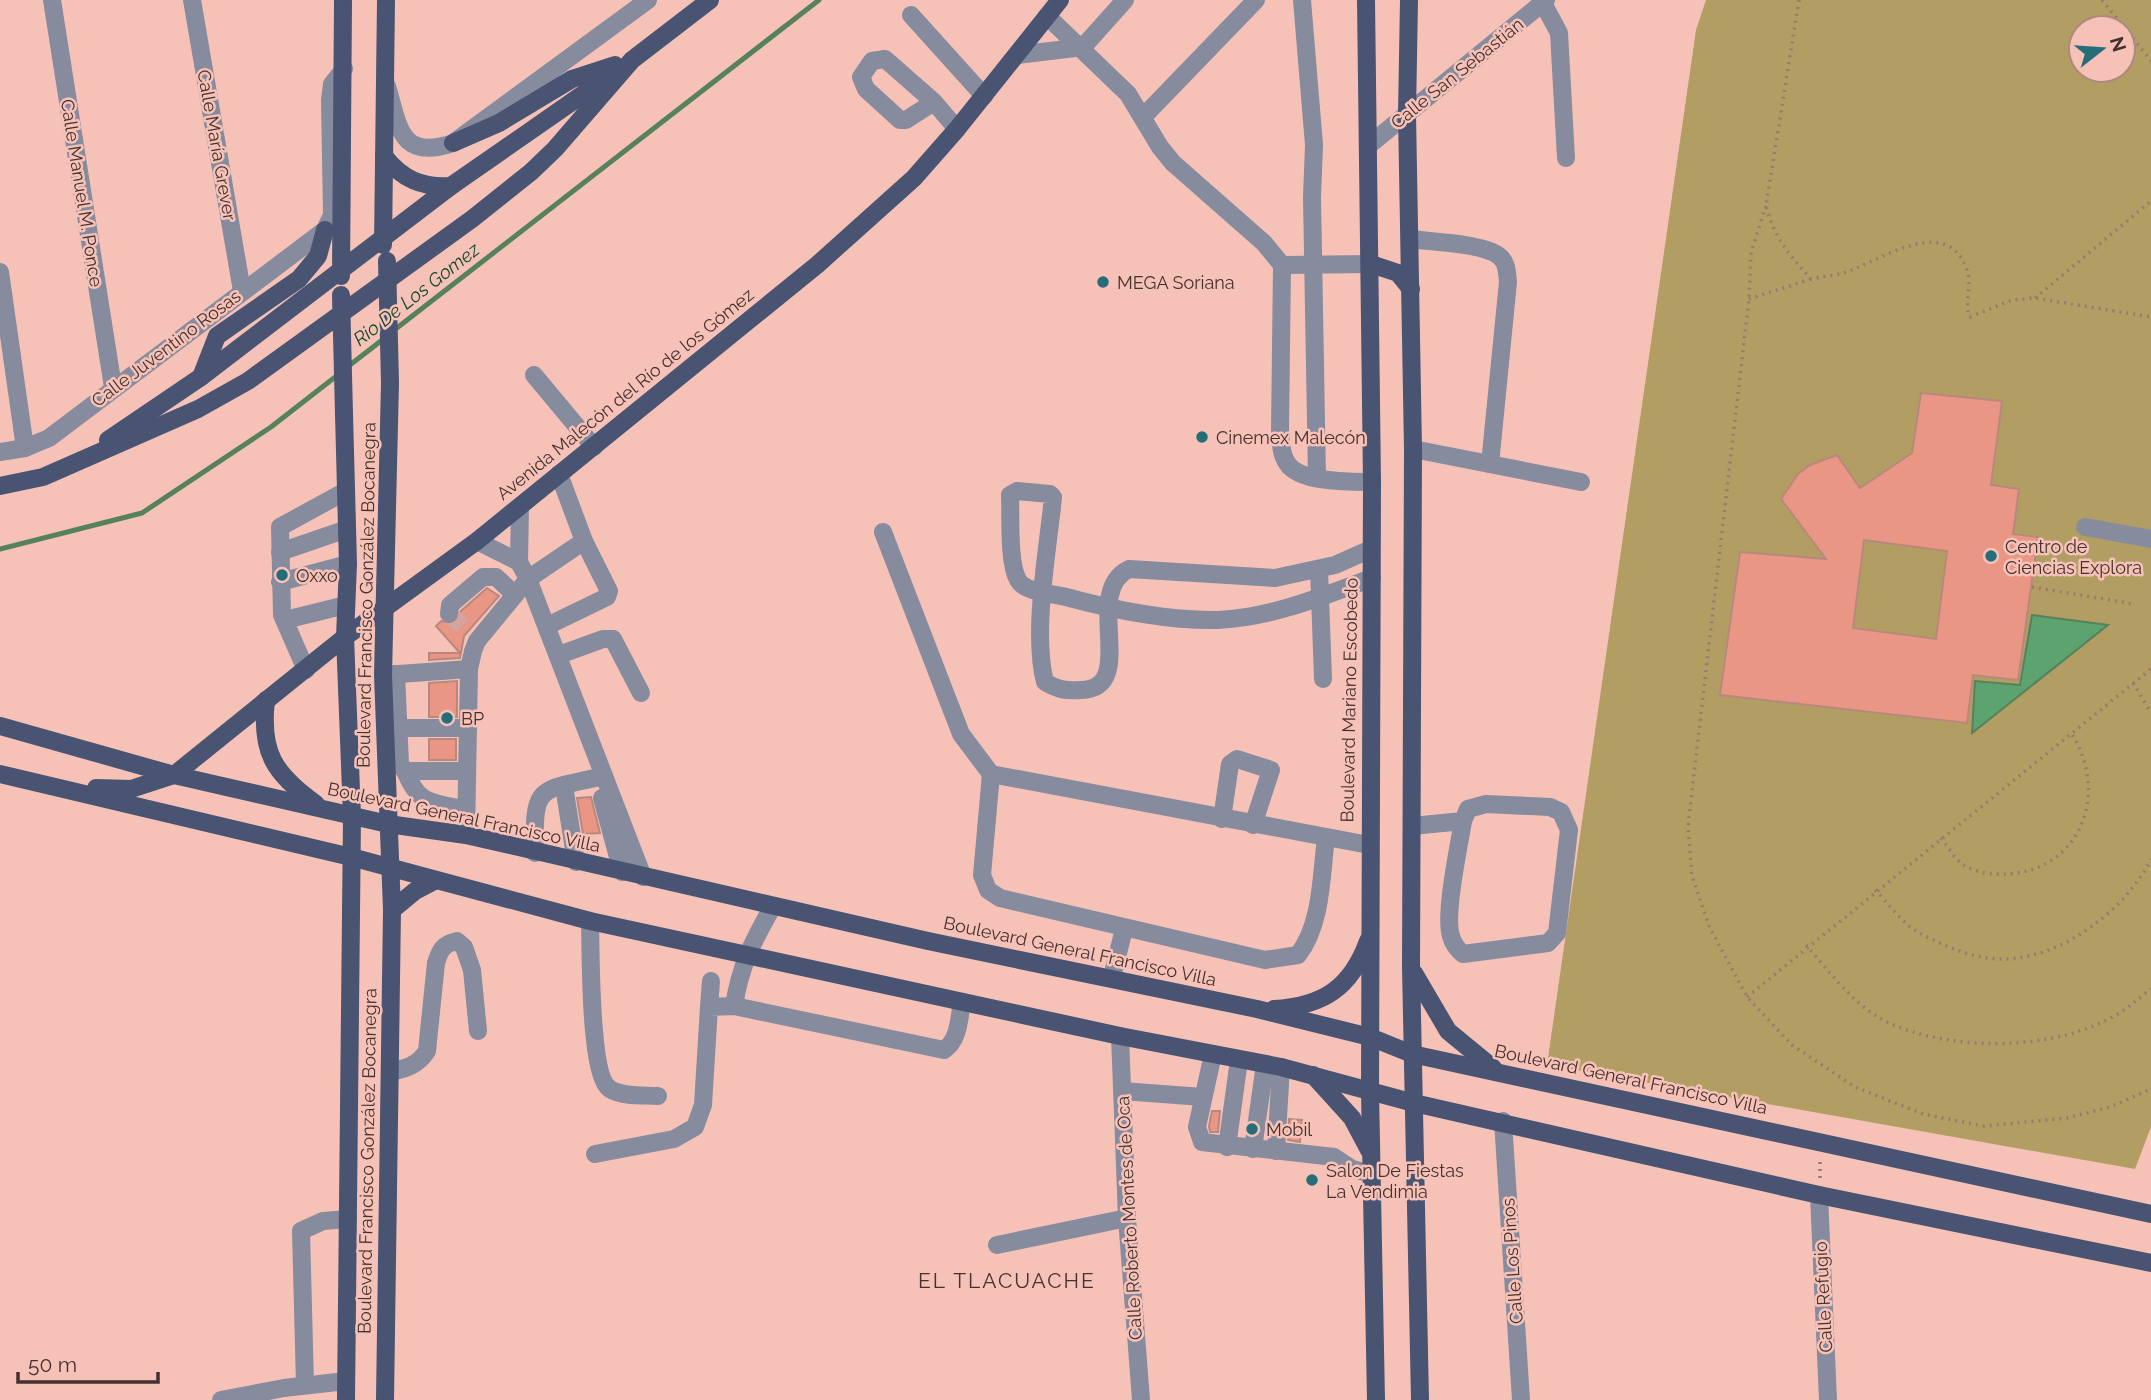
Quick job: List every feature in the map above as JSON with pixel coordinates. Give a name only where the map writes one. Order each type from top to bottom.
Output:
[{"type":"main road","name":"Boulevard Francisco González Bocanegra","points":[[343,0],[341,295],[348,564],[345,637],[352,816],[346,1400]]},
{"type":"main road","name":"Boulevard Francisco González Bocanegra","points":[[385,1400],[392,911],[388,824],[392,728],[384,608],[390,383],[387,261],[382,239],[386,0]]},
{"type":"main road","points":[[72,464],[201,377],[451,186],[632,60],[710,0]]},
{"type":"main road","name":"Avenida Malecón del Río de los Gómez","points":[[174,775],[345,637],[477,541],[869,221],[914,178],[957,130],[1060,0]]},
{"type":"main road","name":"Boulevard Mariano Escobedo","points":[[1366,0],[1372,482],[1370,1091],[1376,1400]]},
{"type":"main road","points":[[1409,0],[1407,114],[1413,449],[1411,967],[1420,1400]]},
{"type":"main road","points":[[453,143],[491,127],[572,79],[632,60]]},
{"type":"main road","points":[[0,486],[43,477],[221,397],[304,341],[472,219],[531,172],[555,149],[632,60]]},
{"type":"main road","points":[[384,156],[413,181],[427,187],[451,186]]},
{"type":"main road","points":[[201,377],[217,336],[299,279],[318,257],[325,230]]},
{"type":"main road","points":[[1371,264],[1398,273],[1410,289]]},
{"type":"main road","points":[[266,700],[264,736],[272,757],[290,784],[322,808]]},
{"type":"main road","name":"Boulevard General Francisco Villa","points":[[0,726],[174,775],[352,816],[466,835],[773,906],[1257,1009],[1370,1037],[1412,1054],[2151,1214]]},
{"type":"main road","points":[[1,774],[57,784],[131,789],[174,775]]},
{"type":"main road","points":[[1,774],[390,867],[590,921],[1120,1036],[1273,1065],[1414,1102],[1819,1195],[2151,1263]]},
{"type":"main road","points":[[392,911],[415,891],[436,880]]},
{"type":"main road","points":[[1257,1009],[1310,1005],[1333,992],[1354,970],[1372,927]]},
{"type":"main road","points":[[1411,967],[1448,1031],[1496,1071]]},
{"type":"main road","points":[[1313,1074],[1352,1118],[1373,1166]]},
{"type":"street","name":"Calle Manuel M. Ponce","points":[[52,0],[113,387]]},
{"type":"street","name":"Calle María Grever","points":[[192,0],[242,290]]},
{"type":"street","points":[[385,79],[400,131],[408,144],[422,149],[453,143],[648,0]]},
{"type":"street","points":[[1017,55],[1083,47],[1125,0]]},
{"type":"street","points":[[1143,117],[1256,0]]},
{"type":"street","points":[[1302,0],[1314,145],[1312,197],[1317,478]]},
{"type":"street","points":[[1545,1],[1559,33],[1566,158]]},
{"type":"street","name":"Calle San Sebastián","points":[[1368,146],[1545,1]]},
{"type":"street","points":[[911,15],[984,96]]},
{"type":"street","points":[[1047,16],[1083,47],[1128,94],[1173,163],[1264,243],[1282,265],[1281,450],[1288,465],[1317,478],[1372,482]]},
{"type":"street","name":"Boulevard Francisco González Bocanegra","points":[[325,230],[332,215],[330,100],[332,84],[344,69]]},
{"type":"street","points":[[934,102],[957,130]]},
{"type":"street","name":"Calle Juventino Rosas","points":[[0,453],[25,448],[49,438],[113,387],[325,230]]},
{"type":"street","points":[[1410,239],[1485,249],[1499,256],[1506,265],[1508,282],[1490,464]]},
{"type":"street","points":[[1282,265],[1371,264]]},
{"type":"street","points":[[0,272],[7,355],[25,448]]},
{"type":"street","points":[[534,375],[594,447]]},
{"type":"street","points":[[1413,449],[1581,482]]},
{"type":"street","points":[[547,626],[607,597],[609,591],[584,541],[559,474]]},
{"type":"street","points":[[306,670],[285,621],[280,582],[282,525],[346,491]]},
{"type":"street","points":[[1371,549],[1319,569],[1275,578],[1129,569],[1115,579],[1109,608],[1109,672],[1105,682],[1094,690],[1061,691],[1045,682],[1040,662],[1044,591],[1053,497],[1050,494],[1017,491],[1010,495],[1014,569],[1018,581],[1027,589],[1044,591],[1109,608],[1198,620],[1220,620],[1321,597],[1372,578]]},
{"type":"street","points":[[520,506],[519,562],[559,655],[600,777],[643,877]]},
{"type":"street","points":[[2085,527],[2151,539]]},
{"type":"street","points":[[280,552],[347,529]]},
{"type":"street","points":[[883,532],[961,734],[991,775],[982,875],[988,890],[1014,903],[1265,960],[1298,955],[1308,942],[1314,924],[1326,838]]},
{"type":"street","points":[[477,541],[519,562]]},
{"type":"street","points":[[466,835],[469,669],[473,637],[515,596],[528,579],[584,541]]},
{"type":"street","points":[[280,582],[348,564]]},
{"type":"street","points":[[1319,569],[1323,679]]},
{"type":"street","points":[[449,614],[450,605],[483,577],[496,577],[515,596]]},
{"type":"street","points":[[1272,610],[1275,578]]},
{"type":"street","points":[[285,621],[346,605]]},
{"type":"street","points":[[559,655],[603,639],[613,639],[640,693]]},
{"type":"street","points":[[390,675],[469,669]]},
{"type":"street","points":[[466,810],[424,800],[415,794],[399,759],[392,728],[468,727]]},
{"type":"street","points":[[1222,819],[1230,764],[1237,758],[1271,770],[1253,825]]},
{"type":"street","points":[[405,771],[467,771]]},
{"type":"street","points":[[991,775],[1369,845]]},
{"type":"street","points":[[535,853],[536,801],[543,793],[600,777]]},
{"type":"street","points":[[600,777],[622,872]]},
{"type":"street","points":[[564,786],[576,862]]},
{"type":"street","points":[[1486,803],[1550,807],[1561,812],[1569,830],[1556,933],[1548,943],[1463,954],[1456,948],[1450,934],[1450,915],[1462,821],[1468,809],[1486,803]]},
{"type":"street","points":[[1412,826],[1462,821]]},
{"type":"street","points":[[734,1006],[739,973],[773,906]]},
{"type":"street","points":[[590,921],[595,1042],[600,1077],[608,1088],[624,1094],[657,1096]]},
{"type":"street","points":[[1112,977],[1124,929]]},
{"type":"street","points":[[390,1072],[419,1062],[426,1051],[436,963],[440,950],[447,943],[457,941],[469,958],[478,1031]]},
{"type":"street","points":[[595,1154],[674,1139],[695,1127],[703,1105],[711,981]]},
{"type":"street","points":[[709,1007],[734,1006],[944,1050],[952,1044],[956,1036],[962,1002]]},
{"type":"street","name":"Calle Roberto Montes de Oca","points":[[1120,1036],[1127,1218],[1142,1400]]},
{"type":"street","points":[[1213,1054],[1198,1135],[1202,1142],[1227,1147],[1335,1157],[1353,1169],[1373,1166]]},
{"type":"street","points":[[1227,1147],[1239,1059]]},
{"type":"street","points":[[1253,1149],[1273,1065]]},
{"type":"street","points":[[1273,1065],[1276,1151]]},
{"type":"street","points":[[1122,1091],[1203,1097]]},
{"type":"street","name":"Calle Los Pinos","points":[[1503,1121],[1521,1400]]},
{"type":"street","name":"Calle Refugio","points":[[1819,1195],[1828,1400]]},
{"type":"street","points":[[997,1245],[1127,1218]]},
{"type":"street","points":[[305,1385],[301,1231],[323,1221],[348,1219]]},
{"type":"street","points":[[221,1400],[305,1385],[346,1381]]},
{"type":"path","points":[[1799,0],[1766,206],[1751,252],[1749,299],[1689,826],[1692,876],[1709,926],[1747,997],[1792,1045],[1855,1087],[1923,1114],[1984,1126],[2067,1118],[2110,1107],[2151,1089]]},
{"type":"path","points":[[2102,0],[2151,61]]},
{"type":"path","points":[[2035,298],[2151,201]]},
{"type":"path","points":[[1766,206],[1771,226],[1782,247],[1811,279]]},
{"type":"path","points":[[1749,299],[1811,279],[1843,273],[1903,246],[1923,242],[1955,252],[1967,269],[1970,288],[1967,307],[1970,317],[2012,300],[2035,298],[2151,317]]},
{"type":"path","points":[[2032,587],[2134,604]]},
{"type":"path","points":[[1747,997],[1806,945],[2151,669]]},
{"type":"path","points":[[2133,683],[2151,713]]},
{"type":"path","points":[[1941,838],[1961,863],[1979,871],[1997,874],[2030,871],[2063,852],[2077,835],[2089,806],[2090,779],[2083,751],[2071,733]]},
{"type":"path","points":[[1875,890],[1915,930],[1960,952],[2000,959],[2048,950],[2080,933],[2127,894],[2151,859]]},
{"type":"path","points":[[1806,945],[1844,989],[1882,1019],[1943,1041],[1997,1043],[2043,1039],[2083,1029],[2121,1012],[2151,989]]},
{"type":"path","points":[[1819,1195],[1821,1141]]},
{"type":"shaded area","name":"Centro de Ciencias Explora","points":[[1706,0],[2151,0],[2151,1127],[2135,1169],[1547,1065],[1696,30]]},
{"type":"shaded area","points":[[2032,615],[2108,625],[1972,733],[1975,681],[2020,685]]},
{"type":"building","name":"Centro de Ciencias Explora","points":[[1921,393],[2002,401],[1991,485],[2019,489],[2013,534],[2038,537],[2018,680],[1973,675],[1967,723],[1720,695],[1740,552],[1826,559],[1781,499],[1798,474],[1810,465],[1837,455],[1860,488],[1912,453]],"holes":[[[1864,540],[1947,551],[1936,639],[1853,628]]]},
{"type":"building","points":[[487,588],[499,596],[464,636],[460,658],[429,660],[429,653],[460,653],[436,626],[441,621],[454,624],[461,611]]},
{"type":"building","points":[[457,681],[457,717],[429,717],[429,683]]},
{"type":"building","points":[[429,739],[456,739],[456,760],[429,760]]},
{"type":"building","points":[[591,797],[600,833],[583,834],[577,798]]},
{"type":"building","points":[[1212,1111],[1220,1111],[1218,1132],[1210,1132]]},
{"type":"building","points":[[1289,1119],[1302,1120],[1300,1142],[1288,1140]]},
{"type":"waterway","name":"Rio De Los Gomez","points":[[393,331],[819,0]]},
{"type":"waterway","name":"Rio De Los Gomez","points":[[346,368],[386,337]]},
{"type":"waterway","name":"Rio De Los Gomez","points":[[0,549],[142,513],[271,427],[339,374]]},
{"type":"tunnel","points":[[449,614],[469,632]]},
{"type":"place","name":"MEGA Soriana","points":[[1103,282]]},
{"type":"place","name":"Cinemex Malecón","points":[[1202,437]]},
{"type":"place","name":"Centro de Ciencias Explora","points":[[1991,556]]},
{"type":"place","name":"Oxxo","points":[[282,575]]},
{"type":"place","name":"BP","points":[[447,718]]},
{"type":"place","name":"Mobil","points":[[1252,1129]]},
{"type":"place","name":"Salon De Fiestas La Vendimia","points":[[1312,1180]]},
{"type":"district","name":"EL TLACUACHE","points":[[1007,1280]]}]
